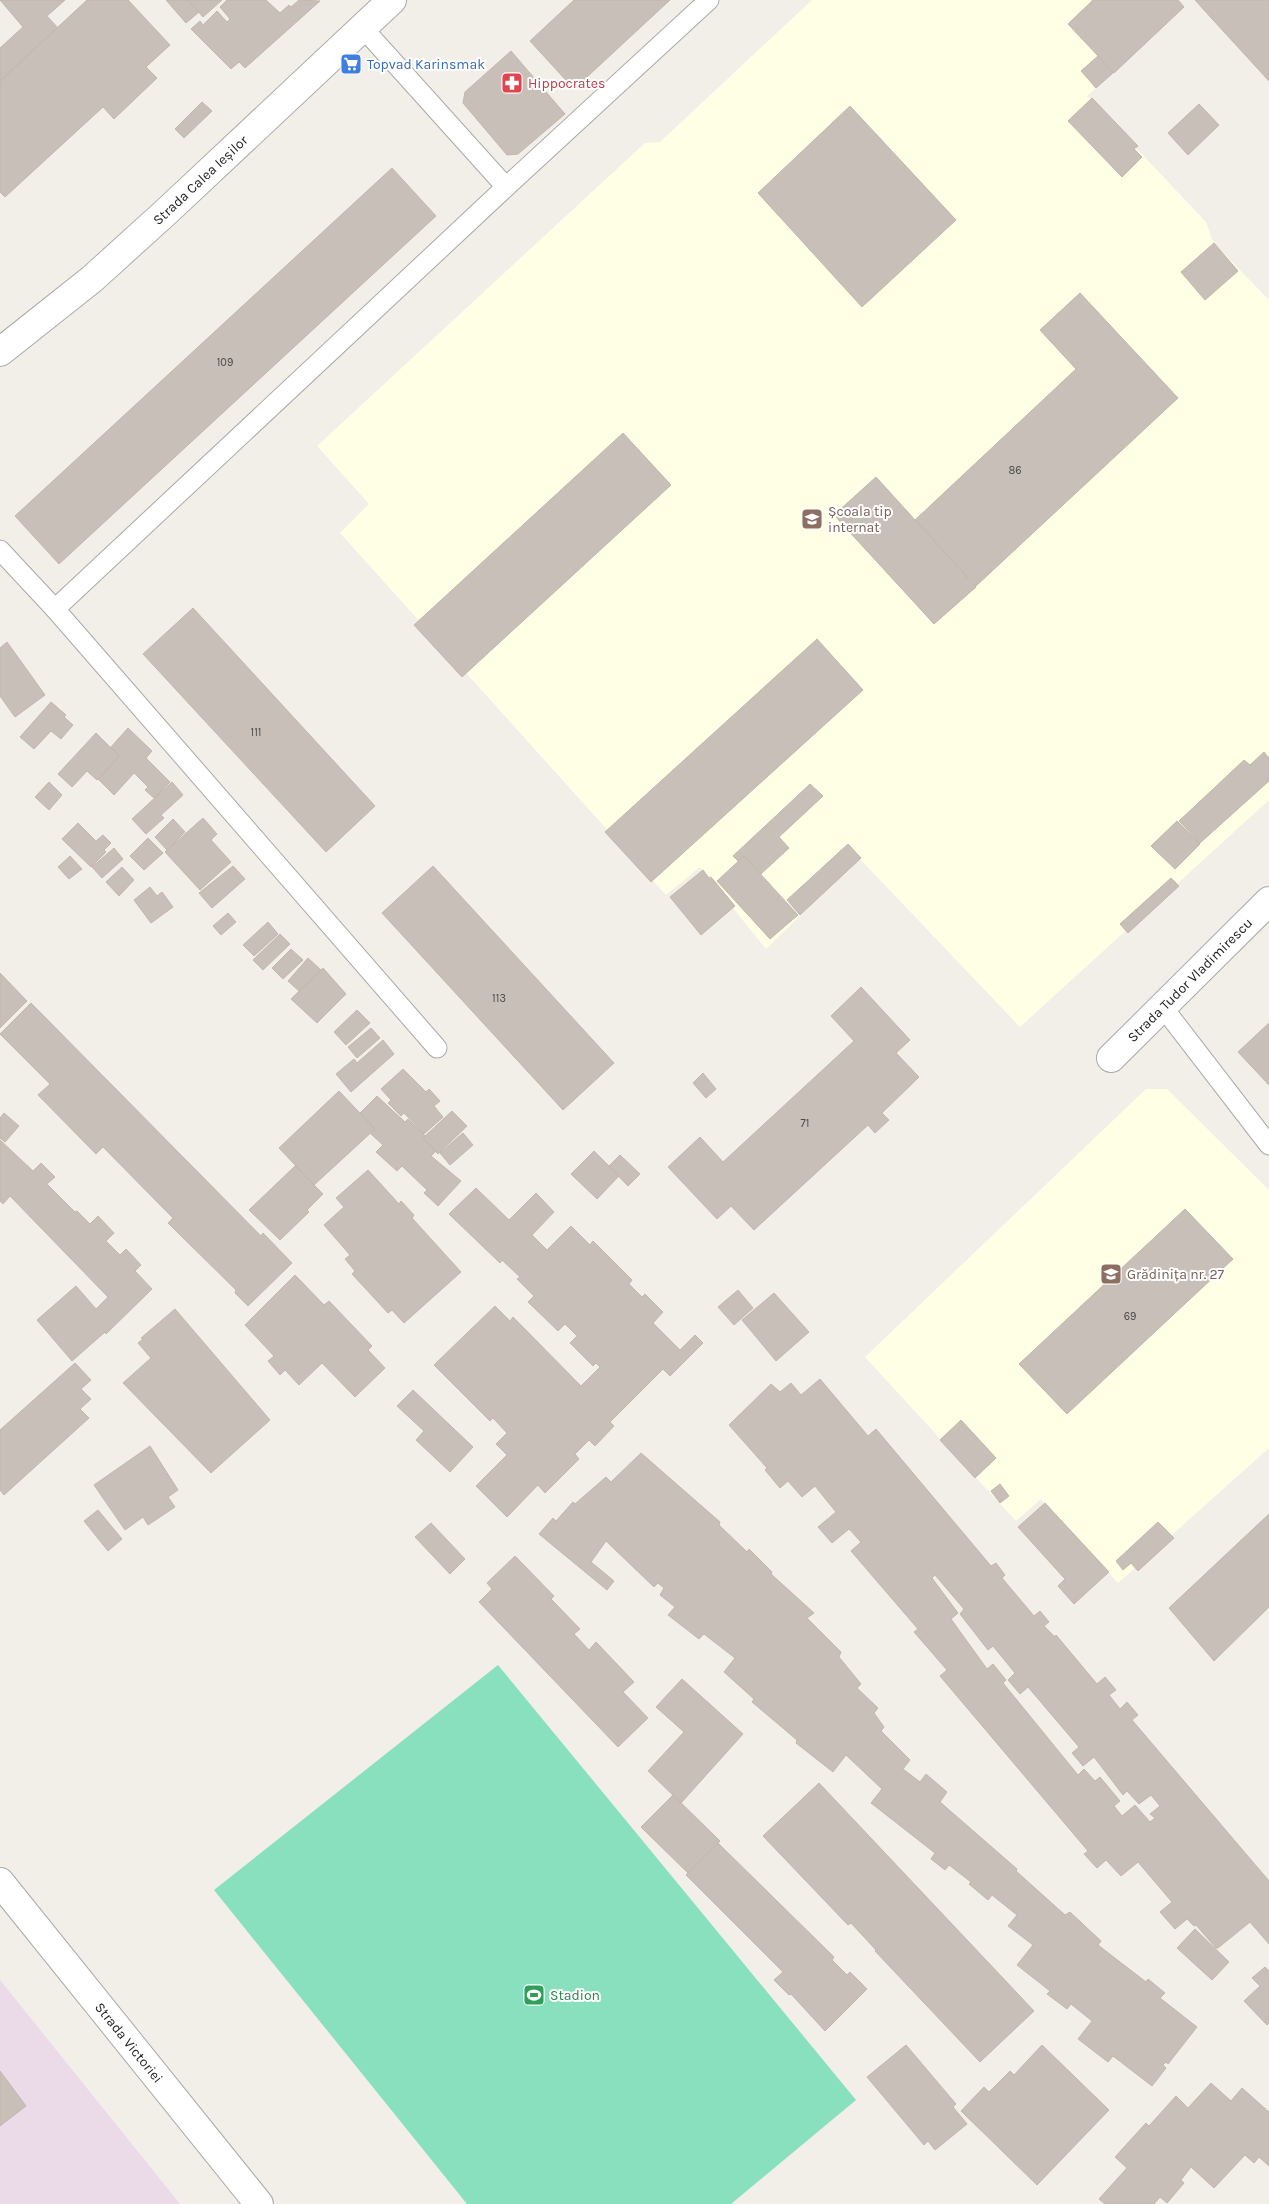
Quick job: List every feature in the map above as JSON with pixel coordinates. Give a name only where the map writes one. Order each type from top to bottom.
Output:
[{"type":"street","name":"Strada Calea Ieșilor","points":[[0,352],[98,273],[392,0]]},
{"type":"street","name":"Strada Tudor Vladimirescu","points":[[1111,1058],[1269,901]]},
{"type":"street","name":"Strada Victoriei","points":[[0,1882],[259,2204]]},
{"type":"lane","points":[[55,609],[709,0]]},
{"type":"lane","points":[[363,28],[506,187]]},
{"type":"lane","points":[[0,550],[55,609],[437,1048]]},
{"type":"lane","points":[[1162,1006],[1269,1145]]},
{"type":"shaded area","name":"Școala tip internat","points":[[812,0],[1090,0],[1138,51],[1087,96],[1206,222],[1213,242],[1269,300],[1269,800],[1020,1027],[859,858],[766,949],[700,867],[666,895],[340,533],[369,504],[317,446],[645,143],[660,142]]},
{"type":"shaded area","name":"Grădinița nr. 27","points":[[1146,1089],[1167,1089],[1269,1190],[1269,1448],[1118,1583],[1041,1499],[1016,1521],[865,1357]]},
{"type":"shaded area","points":[[0,1980],[180,2204],[0,2204]]},
{"type":"green space","name":"Stadion","points":[[498,1665],[856,2100],[731,2204],[467,2204],[214,1890]]},
{"type":"building","points":[[0,0],[65,0],[47,16],[58,28],[0,81],[0,48],[23,27]]},
{"type":"building","points":[[87,0],[128,0],[170,45],[146,67],[157,78],[114,119],[103,107],[5,197],[0,192],[0,81]]},
{"type":"building","points":[[166,0],[188,0],[199,12],[186,23]]},
{"type":"building","points":[[188,0],[222,0],[203,17]]},
{"type":"building","points":[[227,0],[266,0],[280,13],[289,5],[291,7],[299,0],[320,1],[245,68],[239,62],[231,69],[191,29],[200,21],[203,25],[217,11],[227,22],[230,19],[220,7]]},
{"type":"building","points":[[574,0],[670,0],[574,89],[530,41]]},
{"type":"building","points":[[1093,0],[1178,0],[1184,7],[1114,73],[1068,24]]},
{"type":"building","points":[[1195,0],[1269,0],[1269,81],[1214,21]]},
{"type":"building","points":[[511,51],[565,114],[518,154],[507,155],[463,103],[465,92]]},
{"type":"building","points":[[1098,56],[1113,73],[1096,88],[1081,71]]},
{"type":"building","points":[[1092,98],[1138,146],[1134,149],[1142,157],[1122,177],[1068,121]]},
{"type":"building","points":[[202,102],[212,111],[184,138],[175,129]]},
{"type":"building","points":[[1199,104],[1219,125],[1188,155],[1168,133]]},
{"type":"building","points":[[850,106],[956,220],[862,307],[758,193]]},
{"type":"building","points":[[392,168],[436,216],[59,564],[15,516]]},
{"type":"building","points":[[1214,243],[1238,271],[1205,300],[1181,272]]},
{"type":"building","points":[[1080,293],[1178,398],[976,586],[915,520],[1076,369],[1040,330]]},
{"type":"building","points":[[623,433],[671,485],[462,677],[414,625]]},
{"type":"building","points":[[876,477],[976,587],[934,624],[834,515]]},
{"type":"building","points":[[193,608],[375,806],[326,852],[143,654]]},
{"type":"building","points":[[817,639],[863,690],[651,882],[605,832]]},
{"type":"building","points":[[7,642],[45,695],[15,717],[0,696],[0,648]]},
{"type":"building","points":[[51,702],[66,715],[64,717],[73,725],[61,739],[51,731],[34,749],[20,737]]},
{"type":"building","points":[[128,728],[152,751],[146,758],[170,782],[154,798],[145,790],[148,787],[134,773],[114,795],[98,779],[119,756],[111,747]]},
{"type":"building","points":[[96,733],[119,756],[97,780],[87,771],[72,787],[58,774]]},
{"type":"building","points":[[1264,752],[1269,758],[1269,781],[1200,843],[1179,821],[1244,760],[1250,765]]},
{"type":"building","points":[[49,782],[62,795],[49,810],[35,797]]},
{"type":"building","points":[[172,782],[183,795],[161,815],[164,818],[146,834],[132,819]]},
{"type":"building","points":[[810,784],[823,796],[779,837],[789,848],[761,874],[744,856],[738,861],[733,856]]},
{"type":"building","points":[[203,818],[217,834],[211,840],[231,862],[200,890],[165,852]]},
{"type":"building","points":[[173,819],[185,832],[167,850],[155,837]]},
{"type":"building","points":[[1177,821],[1200,844],[1175,869],[1151,846]]},
{"type":"building","points":[[78,823],[96,841],[103,835],[111,843],[104,850],[106,852],[91,867],[62,839]]},
{"type":"building","points":[[148,838],[163,853],[144,870],[130,856]]},
{"type":"building","points":[[848,844],[861,858],[800,915],[787,900]]},
{"type":"building","points":[[114,848],[123,859],[102,878],[92,867]]},
{"type":"building","points":[[70,856],[82,869],[69,879],[58,867]]},
{"type":"building","points":[[744,856],[798,915],[770,939],[717,881]]},
{"type":"building","points":[[233,866],[245,879],[212,908],[199,893]]},
{"type":"building","points":[[433,866],[614,1063],[563,1110],[382,913]]},
{"type":"building","points":[[122,867],[134,880],[119,896],[106,882]]},
{"type":"building","points":[[703,870],[735,906],[701,935],[670,897]]},
{"type":"building","points":[[1171,878],[1179,886],[1128,933],[1120,924]]},
{"type":"building","points":[[150,887],[157,896],[162,892],[173,907],[151,923],[134,900]]},
{"type":"building","points":[[228,913],[236,922],[221,935],[213,926]]},
{"type":"building","points":[[268,922],[278,934],[254,956],[243,945]]},
{"type":"building","points":[[280,934],[290,944],[263,970],[253,960]]},
{"type":"building","points":[[291,949],[303,960],[283,979],[272,968]]},
{"type":"building","points":[[308,958],[321,970],[299,991],[288,981]]},
{"type":"building","points":[[323,968],[346,994],[317,1023],[291,999]]},
{"type":"building","points":[[0,973],[27,1001],[0,1028]]},
{"type":"building","points":[[861,987],[910,1040],[896,1053],[919,1077],[882,1113],[889,1120],[875,1133],[868,1125],[754,1230],[731,1206],[717,1219],[668,1167],[700,1137],[723,1162],[854,1041],[831,1016]]},
{"type":"building","points":[[31,1003],[261,1236],[263,1233],[292,1263],[248,1306],[235,1293],[236,1290],[168,1223],[173,1218],[103,1147],[96,1154],[38,1095],[50,1084],[0,1034]]},
{"type":"building","points":[[357,1010],[370,1023],[346,1045],[334,1032]]},
{"type":"building","points":[[1269,1023],[1269,1085],[1238,1052]]},
{"type":"building","points":[[371,1028],[380,1038],[357,1058],[348,1047]]},
{"type":"building","points":[[383,1040],[394,1054],[351,1092],[336,1074],[354,1059],[357,1063]]},
{"type":"building","points":[[403,1069],[426,1092],[429,1089],[440,1101],[434,1106],[443,1117],[424,1134],[404,1113],[401,1116],[388,1103],[391,1100],[381,1089]]},
{"type":"building","points":[[703,1073],[716,1089],[706,1098],[693,1083]]},
{"type":"building","points":[[339,1091],[375,1129],[314,1185],[279,1148]]},
{"type":"building","points":[[377,1096],[405,1122],[408,1119],[425,1136],[423,1138],[436,1151],[431,1156],[461,1181],[438,1206],[424,1193],[427,1190],[402,1166],[397,1171],[376,1152],[383,1145],[371,1134],[375,1129],[360,1113]]},
{"type":"building","points":[[452,1111],[467,1126],[438,1154],[423,1138]]},
{"type":"building","points":[[4,1113],[19,1126],[5,1142],[0,1138],[0,1118]]},
{"type":"building","points":[[463,1133],[473,1145],[450,1165],[440,1153]]},
{"type":"building","points":[[0,1140],[33,1171],[41,1163],[55,1177],[47,1184],[90,1224],[98,1216],[114,1233],[106,1241],[120,1255],[126,1249],[141,1265],[135,1271],[152,1289],[106,1334],[105,1332],[72,1361],[37,1320],[76,1286],[96,1309],[108,1297],[10,1196],[3,1204],[0,1201]]},
{"type":"building","points":[[594,1151],[619,1176],[597,1199],[571,1174]]},
{"type":"building","points":[[620,1155],[640,1174],[628,1186],[609,1166]]},
{"type":"building","points":[[295,1166],[323,1194],[307,1210],[309,1212],[280,1240],[249,1210]]},
{"type":"building","points":[[368,1170],[399,1204],[401,1201],[414,1215],[412,1218],[461,1272],[404,1323],[392,1310],[388,1313],[352,1274],[355,1271],[345,1259],[350,1255],[324,1225],[344,1207],[336,1198]]},
{"type":"building","points":[[476,1188],[509,1220],[536,1193],[554,1212],[532,1235],[547,1250],[571,1226],[590,1245],[593,1241],[632,1280],[629,1284],[642,1297],[645,1294],[663,1312],[653,1323],[680,1350],[695,1335],[703,1343],[670,1376],[663,1369],[610,1422],[614,1426],[595,1446],[589,1440],[575,1454],[579,1459],[545,1493],[538,1485],[507,1517],[476,1486],[507,1455],[496,1444],[507,1433],[493,1418],[490,1421],[434,1365],[495,1306],[510,1321],[513,1317],[581,1386],[600,1367],[596,1363],[593,1366],[570,1343],[577,1336],[565,1324],[558,1331],[528,1302],[534,1296],[517,1279],[520,1277],[502,1260],[500,1263],[449,1214]]},
{"type":"building","points":[[1185,1209],[1233,1259],[1067,1414],[1019,1364]]},
{"type":"building","points":[[295,1275],[324,1305],[329,1301],[372,1346],[368,1350],[385,1368],[355,1397],[322,1363],[299,1385],[285,1370],[280,1375],[268,1361],[274,1356],[245,1325]]},
{"type":"building","points":[[738,1290],[753,1308],[734,1325],[718,1307]]},
{"type":"building","points":[[774,1293],[809,1332],[776,1361],[742,1320]]},
{"type":"building","points":[[175,1309],[270,1420],[211,1473],[123,1383],[151,1358],[138,1343],[143,1339],[141,1338]]},
{"type":"building","points":[[75,1363],[91,1380],[81,1389],[91,1399],[80,1409],[89,1418],[4,1495],[0,1490],[0,1430]]},
{"type":"building","points":[[820,1379],[868,1436],[876,1429],[991,1566],[996,1563],[1005,1575],[1002,1578],[1034,1616],[1040,1611],[1049,1622],[1044,1626],[1055,1637],[1056,1635],[1097,1684],[1105,1677],[1116,1690],[1109,1695],[1120,1709],[1127,1702],[1138,1715],[1132,1720],[1269,1881],[1269,1944],[1250,1922],[1218,1948],[1196,1925],[1194,1926],[1187,1919],[1175,1929],[1160,1912],[1172,1902],[1138,1862],[1121,1876],[1106,1860],[1097,1868],[1084,1854],[1088,1851],[940,1676],[947,1670],[914,1632],[918,1629],[851,1551],[861,1542],[849,1529],[832,1543],[818,1527],[836,1512],[815,1486],[802,1497],[788,1481],[780,1488],[765,1470],[767,1468],[729,1425],[771,1384],[780,1392],[791,1383],[801,1395]],"holes":[[[935,1575],[964,1609],[960,1614],[988,1650],[993,1646],[1015,1673],[1008,1680],[1020,1694],[1028,1687],[1079,1747],[1072,1753],[1083,1766],[1094,1757],[1123,1795],[1127,1791],[1139,1804],[1151,1795],[1160,1806],[1150,1814],[1155,1818],[1150,1822],[1135,1805],[1122,1816],[1114,1806],[1120,1801],[1100,1777],[1095,1781],[1084,1769],[1078,1775],[1003,1683],[1006,1680],[993,1664],[987,1669],[951,1619],[958,1613],[932,1578]]]},
{"type":"building","points":[[413,1390],[473,1447],[450,1472],[416,1440],[424,1431],[397,1406]]},
{"type":"building","points":[[961,1420],[996,1458],[975,1478],[940,1440]]},
{"type":"building","points":[[150,1446],[178,1490],[168,1497],[175,1507],[148,1525],[143,1517],[125,1530],[94,1485]]},
{"type":"building","points":[[641,1453],[720,1522],[719,1525],[747,1552],[749,1549],[772,1572],[771,1574],[814,1613],[807,1618],[841,1652],[839,1657],[861,1684],[857,1688],[878,1708],[874,1713],[884,1727],[881,1731],[910,1760],[903,1769],[920,1782],[926,1774],[947,1792],[940,1802],[1017,1869],[1016,1871],[1065,1915],[1070,1912],[1101,1941],[1098,1945],[1146,1982],[1148,1979],[1165,1993],[1160,1998],[1197,2027],[1168,2064],[1166,2062],[1163,2065],[1166,2068],[1152,2086],[1113,2056],[1108,2062],[1078,2039],[1092,2021],[1071,2004],[1067,2009],[1047,1994],[1050,1991],[1017,1965],[1033,1945],[1008,1926],[1017,1915],[992,1895],[988,1900],[969,1884],[971,1882],[949,1865],[945,1870],[931,1859],[935,1853],[871,1803],[882,1789],[846,1755],[833,1772],[796,1743],[797,1740],[752,1702],[754,1699],[724,1672],[735,1658],[704,1634],[699,1639],[668,1615],[675,1607],[660,1595],[664,1588],[658,1583],[654,1587],[606,1541],[591,1562],[614,1581],[607,1590],[539,1534],[553,1518],[556,1521],[573,1502],[575,1504],[606,1477],[611,1482]]},
{"type":"building","points":[[1000,1484],[1009,1496],[1000,1503],[991,1491]]},
{"type":"building","points":[[1045,1503],[1109,1572],[1074,1604],[1058,1586],[1065,1579],[1018,1527]]},
{"type":"building","points":[[98,1510],[122,1539],[108,1551],[84,1521]]},
{"type":"building","points":[[1269,1514],[1269,1607],[1214,1661],[1169,1608]]},
{"type":"building","points":[[1158,1522],[1174,1538],[1138,1571],[1131,1563],[1123,1570],[1116,1561]]},
{"type":"building","points":[[431,1523],[465,1559],[450,1574],[415,1537]]},
{"type":"building","points":[[515,1556],[554,1596],[551,1599],[580,1629],[574,1634],[589,1650],[596,1642],[634,1682],[623,1692],[648,1718],[618,1747],[479,1602],[492,1589],[487,1583]]},
{"type":"building","points":[[682,1679],[743,1734],[681,1803],[648,1771],[684,1732],[656,1707]]},
{"type":"building","points":[[819,1783],[1034,2011],[980,2062],[851,1923],[848,1925],[763,1836]]},
{"type":"building","points":[[673,1795],[720,1841],[688,1873],[641,1827]]},
{"type":"building","points":[[718,1843],[834,1957],[832,1960],[847,1975],[850,1972],[867,1989],[825,2031],[791,1994],[789,1995],[774,1980],[783,1972],[686,1875]]},
{"type":"building","points":[[1195,1929],[1229,1962],[1212,1980],[1177,1948]]},
{"type":"building","points":[[1265,1967],[1269,1971],[1269,2023],[1267,2025],[1244,2001],[1260,1986],[1252,1978]]},
{"type":"building","points":[[906,2045],[956,2104],[953,2107],[967,2124],[935,2150],[928,2141],[924,2145],[867,2077]]},
{"type":"building","points":[[1042,2045],[1109,2110],[1037,2185],[961,2111],[984,2087],[989,2092],[1010,2071],[1014,2075]]},
{"type":"building","points":[[0,2071],[26,2106],[0,2126]]},
{"type":"building","points":[[1211,2083],[1231,2101],[1242,2088],[1269,2112],[1269,2166],[1259,2157],[1254,2163],[1245,2155],[1214,2188],[1191,2167],[1181,2180],[1184,2183],[1167,2203],[1160,2197],[1154,2204],[1105,2204],[1099,2199],[1127,2168],[1115,2157],[1146,2123],[1149,2126],[1176,2096],[1188,2108]]},
{"type":"place","name":"Topvad Karinsmak","points":[[351,64]]},
{"type":"place","name":"Hippocrates","points":[[512,83]]},
{"type":"place","name":"Școala tip internat","points":[[812,519]]},
{"type":"place","name":"Grădinița nr. 27","points":[[1111,1274]]},
{"type":"place","name":"Stadion","points":[[534,1995]]}]
